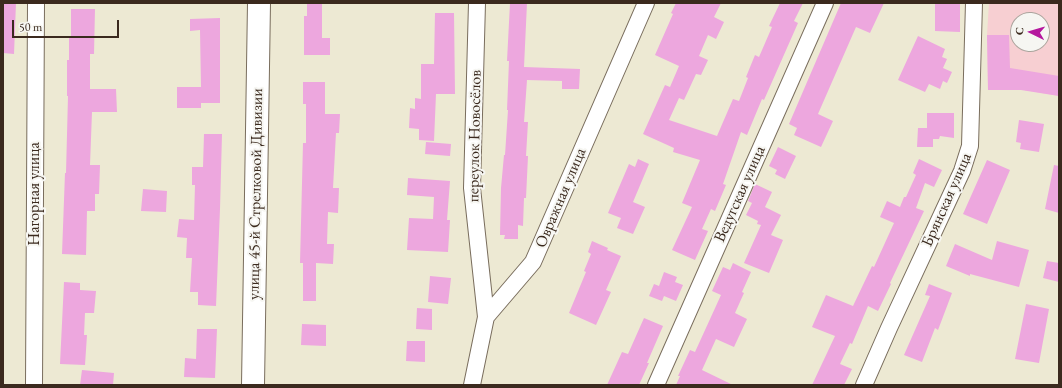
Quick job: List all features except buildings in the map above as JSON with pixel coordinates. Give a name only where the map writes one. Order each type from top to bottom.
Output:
[{"type":"main road","name":"улица 45-й Стрелковой Дивизии","points":[[253,385],[259,3]]},
{"type":"street","name":"Нагорная улица","points":[[34,385],[36,3]]},
{"type":"street","name":"переулок Новосёлов","points":[[477,3],[472,188],[486,317]]},
{"type":"street","name":"Овражная улица","points":[[472,385],[486,317],[534,262],[646,3]]},
{"type":"street","name":"Ведугская улица","points":[[656,385],[825,3]]},
{"type":"street","name":"Брянская улица","points":[[864,385],[962,171],[970,146],[974,3]]},
{"type":"shaded area","points":[[989,3],[1059,3],[1059,96],[1024,90],[988,90],[987,35]]}]
